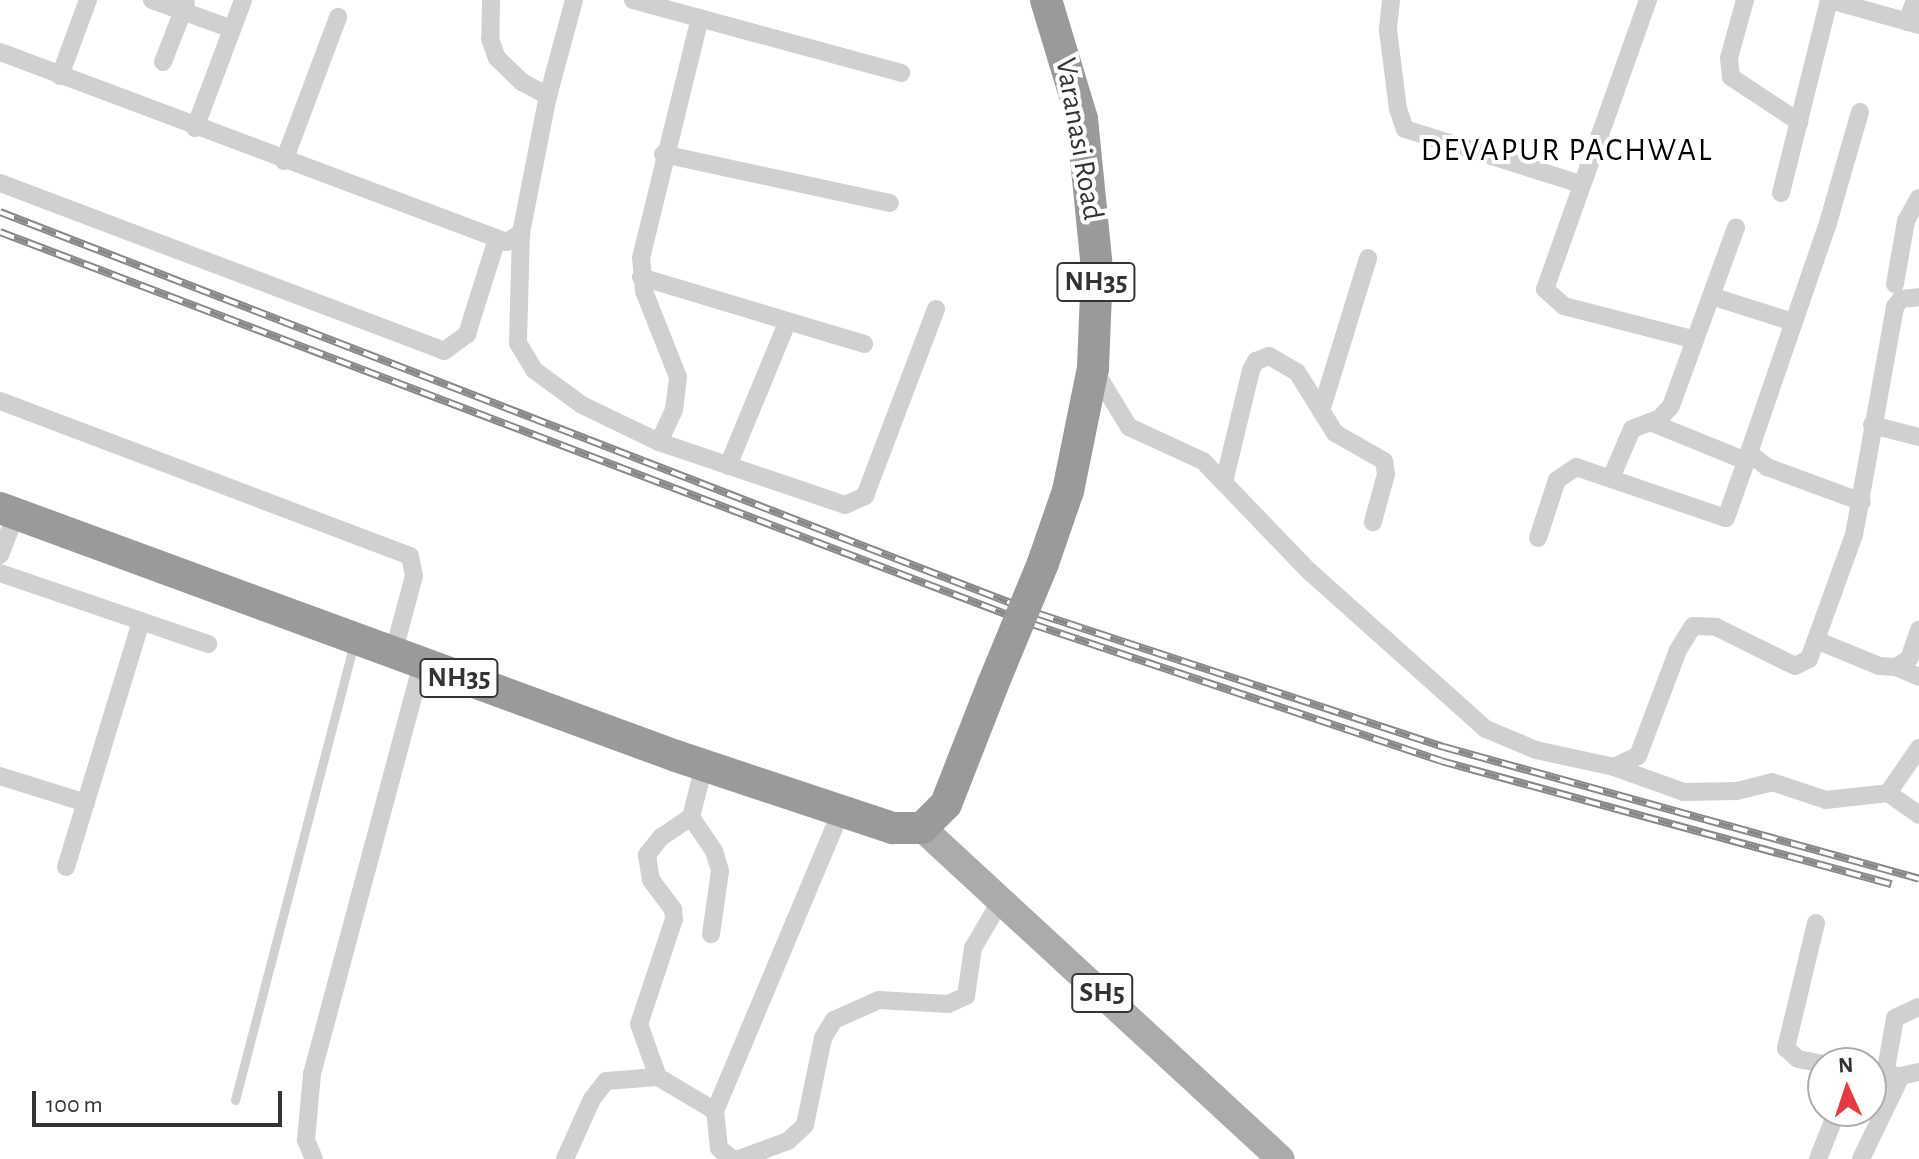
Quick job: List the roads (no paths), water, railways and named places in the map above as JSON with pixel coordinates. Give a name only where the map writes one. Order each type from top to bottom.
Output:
[{"type":"highway","name":"Varanasi Road","points":[[922,828],[946,804],[1043,563],[1068,491],[1093,368],[1093,191],[1082,119],[1046,0]]},
{"type":"highway","name":"NH35","points":[[8,511],[704,766],[893,828],[922,828]]},
{"type":"main road","name":"SH5","points":[[922,828],[1281,1159]]},
{"type":"street","points":[[60,76],[88,0]]},
{"type":"street","points":[[152,0],[184,6],[232,29]]},
{"type":"street","points":[[195,128],[243,0]]},
{"type":"street","points":[[491,0],[490,39],[497,58],[522,82],[548,96]]},
{"type":"street","points":[[574,0],[548,96],[521,233],[518,343],[525,362],[582,405],[659,442],[827,501],[856,503],[887,447],[936,309]]},
{"type":"street","points":[[633,0],[901,73]]},
{"type":"street","points":[[1391,0],[1388,30],[1398,109],[1405,129],[1580,184]]},
{"type":"street","points":[[1648,0],[1546,276],[1545,289],[1552,301],[1695,340]]},
{"type":"street","points":[[1745,0],[1729,58],[1731,77],[1799,122]]},
{"type":"street","points":[[1781,193],[1829,0],[1913,24],[1915,0]]},
{"type":"street","points":[[163,62],[184,6]]},
{"type":"street","points":[[284,161],[338,17]]},
{"type":"street","points":[[659,442],[674,410],[678,377],[641,277],[643,241],[700,18]]},
{"type":"street","points":[[0,52],[496,242],[521,233]]},
{"type":"street","points":[[1538,538],[1557,480],[1565,471],[1576,467],[1726,518],[1860,112]]},
{"type":"street","points":[[663,154],[890,203]]},
{"type":"street","points":[[0,183],[444,351],[467,334],[496,242]]},
{"type":"street","points":[[1895,284],[1906,221],[1919,198]]},
{"type":"street","points":[[1611,478],[1632,429],[1650,422],[1671,406],[1736,227]]},
{"type":"street","points":[[1321,411],[1368,258]]},
{"type":"street","points":[[641,277],[864,344]]},
{"type":"street","points":[[1711,296],[1793,322]]},
{"type":"street","points":[[1614,767],[1638,756],[1678,650],[1693,626],[1716,627],[1795,666],[1809,659],[1862,502],[1872,425],[1895,307],[1901,299],[1919,297]]},
{"type":"street","points":[[728,466],[787,323]]},
{"type":"street","points":[[1224,482],[1256,361],[1269,356],[1290,365],[1343,440],[1384,461],[1386,474],[1373,522]]},
{"type":"street","points":[[1093,368],[1129,427],[1195,456],[1309,571],[1486,729],[1536,750],[1614,767],[1684,792],[1737,791],[1772,782],[1826,800],[1888,793],[1919,815]]},
{"type":"street","points":[[0,401],[401,551],[414,565],[407,659],[312,1074],[306,1140],[314,1159]]},
{"type":"street","points":[[1650,422],[1862,502]]},
{"type":"street","points":[[1872,425],[1919,437]]},
{"type":"street","points":[[0,555],[8,511]]},
{"type":"street","points":[[0,573],[208,644]]},
{"type":"street","points":[[66,867],[141,621]]},
{"type":"street","points":[[1896,667],[1909,659],[1919,630]]},
{"type":"street","points":[[1816,640],[1879,666],[1896,667],[1919,677]]},
{"type":"street","points":[[1888,793],[1919,748]]},
{"type":"street","points":[[658,1077],[641,1037],[639,1014],[674,919],[673,909],[651,880],[647,855],[661,837],[691,817],[704,766]]},
{"type":"street","points":[[0,776],[86,803]]},
{"type":"street","points":[[732,1159],[719,1148],[715,1111],[841,811]]},
{"type":"street","points":[[691,817],[718,863],[711,934]]},
{"type":"street","points":[[739,1159],[788,1141],[805,1125],[823,1038],[834,1020],[879,1000],[948,1004],[966,996],[973,948],[1000,902]]},
{"type":"street","points":[[1807,1061],[1798,1059],[1786,1048],[1816,923]]},
{"type":"street","points":[[1861,1159],[1894,1074],[1895,1018],[1919,1007]]},
{"type":"street","points":[[565,1159],[592,1099],[606,1081],[658,1077],[715,1111]]},
{"type":"street","points":[[1818,1159],[1831,1127]]},
{"type":"lane","points":[[235,1100],[355,640]]},
{"type":"railway","points":[[0,212],[1039,614],[1444,747],[1919,879]]},
{"type":"railway","points":[[0,232],[1032,624],[1441,761],[1892,884]]},
{"type":"district","name":"DEVAPUR PACHWAL","points":[[1567,150]]}]
